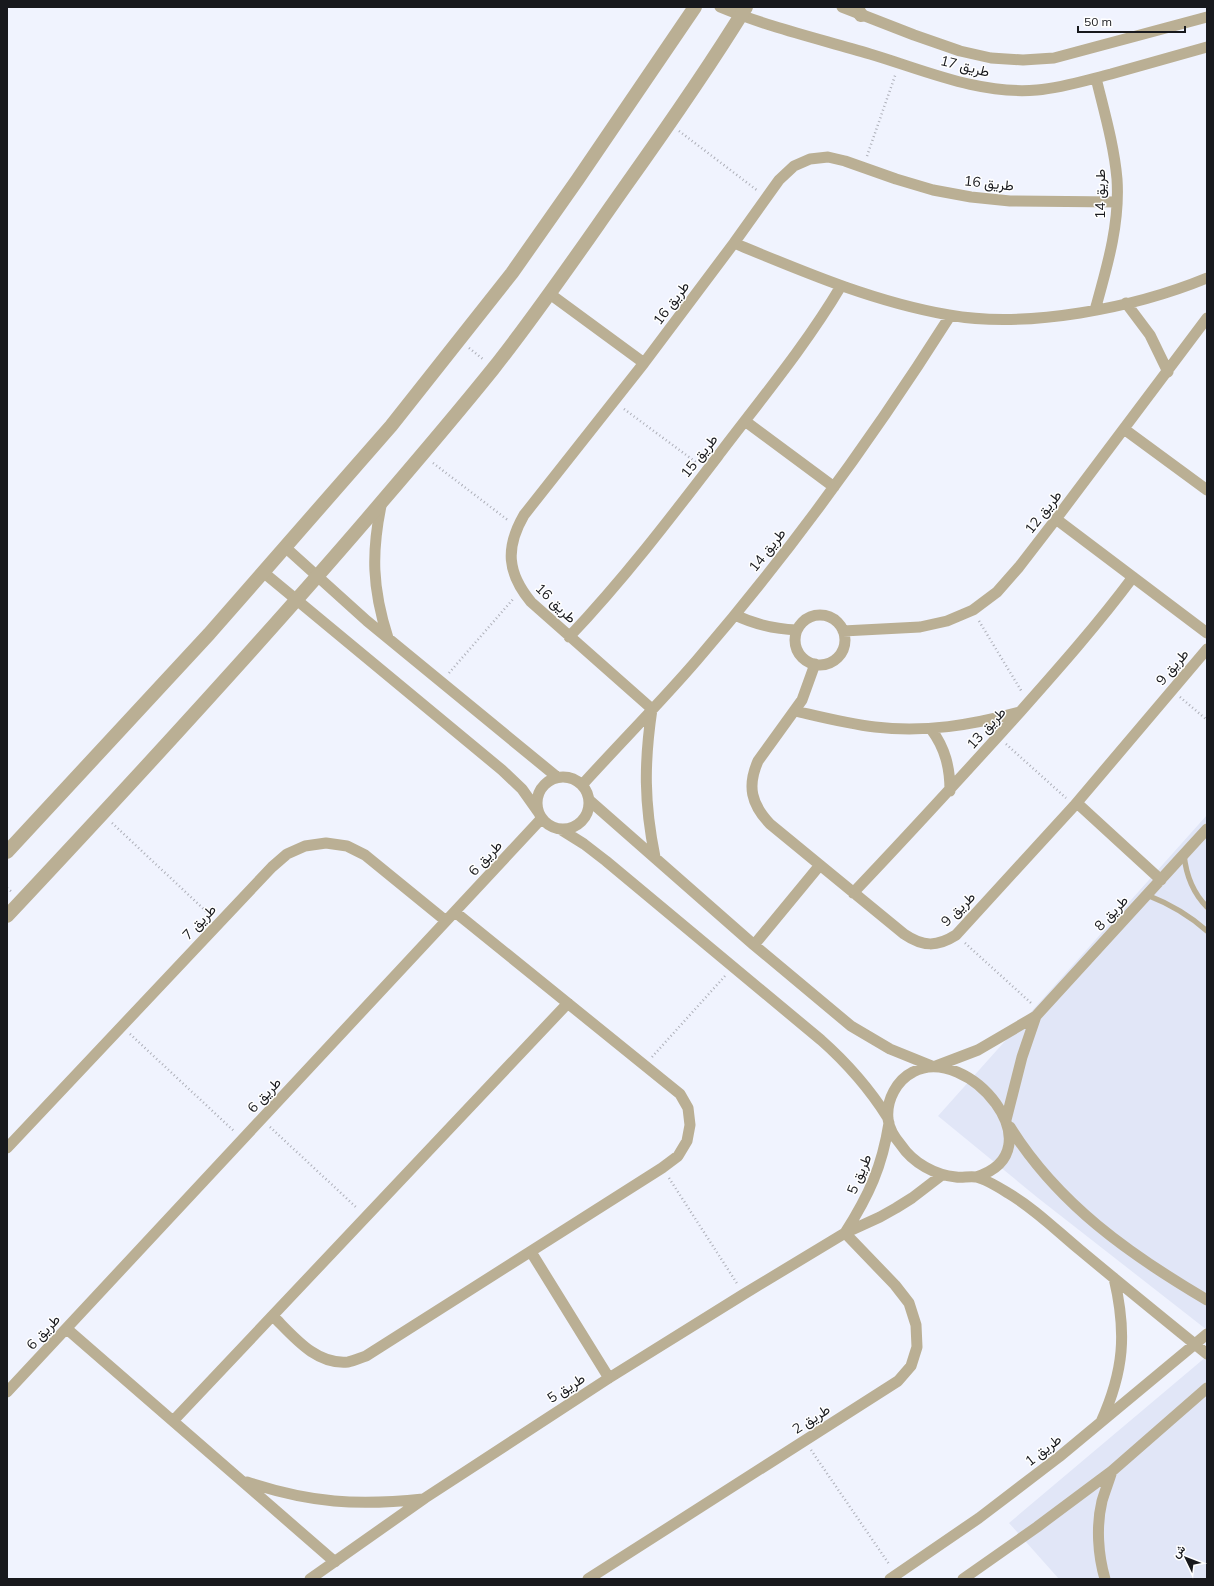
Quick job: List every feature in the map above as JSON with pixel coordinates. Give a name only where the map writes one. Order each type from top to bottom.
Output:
[{"type":"street","points":[[7,852],[209,634],[391,426],[512,273],[561,204],[695,7]]},
{"type":"street","name":"طريق 17","points":[[720,7],[743,11],[757,22],[900,63],[955,81],[981,88],[1009,91],[1037,90],[1064,86],[1207,47]]},
{"type":"street","name":"طريق 17","points":[[842,7],[858,11],[914,35],[960,51],[991,58],[1022,60],[1054,58],[1207,17]]},
{"type":"street","points":[[7,916],[102,815],[297,601],[423,455],[494,368],[550,294],[670,124],[743,11]]},
{"type":"street","name":"طريق 14","points":[[1095,310],[1111,251],[1116,227],[1118,202],[1114,157],[1096,78]]},
{"type":"street","name":"طريق 16","points":[[652,709],[531,602],[521,590],[514,577],[511,560],[512,543],[517,527],[532,504],[644,363],[779,180],[794,166],[810,159],[828,157],[933,190],[971,197],[1010,201],[1118,202]]},
{"type":"street","points":[[734,243],[842,286],[908,307],[950,316],[986,319],[1023,319],[1059,316],[1095,310],[1182,288],[1207,278]]},
{"type":"street","name":"طريق 15","points":[[569,637],[625,576],[707,471],[805,342],[842,286]]},
{"type":"street","points":[[550,294],[644,363]]},
{"type":"street","points":[[1126,303],[1150,335],[1168,372]]},
{"type":"street","name":"طريق 14","points":[[582,785],[696,661],[735,615],[834,487],[894,403],[950,316]]},
{"type":"street","name":"طريق 12","points":[[843,631],[920,627],[947,621],[973,610],[997,592],[1019,567],[1056,519],[1168,372],[1207,318]]},
{"type":"street","points":[[745,421],[834,487]]},
{"type":"street","points":[[1124,429],[1207,490]]},
{"type":"street","points":[[382,501],[374,547],[374,570],[378,601],[388,638]]},
{"type":"street","points":[[1056,519],[1207,633]]},
{"type":"street","points":[[285,547],[317,577],[441,683],[557,777]]},
{"type":"street","points":[[264,572],[502,770],[522,789],[547,824],[560,829],[606,860],[836,1054],[864,1084],[889,1120],[898,1140],[909,1155],[930,1170],[953,1177],[976,1177],[988,1173],[997,1167],[1005,1158],[1009,1147],[1010,1135],[1007,1122]]},
{"type":"street","name":"طريق 13","points":[[853,893],[998,737],[1100,621],[1133,577]]},
{"type":"street","points":[[735,615],[749,622],[765,627],[798,630]]},
{"type":"street","points":[[821,615],[833,618],[843,631],[844,646],[842,653],[830,662],[815,664],[807,661],[801,655],[797,647],[796,639],[798,630],[802,623],[809,618],[821,615]]},
{"type":"street","name":"طريق 9","points":[[815,664],[807,688],[795,710],[758,761],[751,783],[752,794],[756,806],[762,816],[853,893],[914,940],[924,944],[936,944],[947,941],[956,935],[1076,804],[1207,649]]},
{"type":"street","points":[[652,709],[646,754],[646,798],[649,828],[655,857]]},
{"type":"street","points":[[795,710],[848,723],[876,727],[931,729],[961,726],[1020,712]]},
{"type":"street","points":[[931,729],[946,758],[950,777],[950,790]]},
{"type":"street","points":[[540,815],[537,806],[538,793],[546,783],[557,777],[571,777],[582,785],[587,792],[589,807],[584,819],[573,827],[560,829]]},
{"type":"street","points":[[589,800],[754,945],[851,1026],[890,1049],[934,1066],[951,1070],[978,1084],[994,1100],[1007,1122],[1041,1170],[1086,1216],[1151,1266],[1207,1300]]},
{"type":"street","points":[[1076,804],[1161,880]]},
{"type":"street","name":"طريق 6","points":[[7,1392],[244,1140],[455,912],[540,815]]},
{"type":"street","name":"طريق 8","points":[[934,1066],[978,1050],[1038,1014],[1207,829]]},
{"type":"street","name":"طريق 7","points":[[7,1148],[218,923],[272,867],[287,854],[305,846],[326,843],[347,846],[365,855],[446,921]]},
{"type":"street","points":[[754,945],[820,865]]},
{"type":"street","points":[[273,1316],[313,1354],[330,1361],[348,1362],[366,1356],[662,1168],[678,1156],[687,1141],[690,1125],[688,1108],[680,1094],[455,912]]},
{"type":"street","points":[[173,1421],[568,1003]]},
{"type":"street","name":"طريق 8","points":[[1007,1122],[1022,1057],[1038,1014]]},
{"type":"street","points":[[889,1120],[890,1104],[894,1091],[902,1080],[913,1072],[934,1066]]},
{"type":"street","name":"طريق 5","points":[[845,1232],[874,1180],[882,1162],[889,1120]]},
{"type":"street","name":"طريق 5","points":[[310,1579],[425,1498],[609,1378],[845,1232],[891,1211],[912,1198],[942,1174]]},
{"type":"street","points":[[976,1177],[1010,1194],[1025,1205],[1207,1354]]},
{"type":"street","name":"طريق 2","points":[[588,1579],[898,1381],[911,1366],[917,1347],[916,1325],[909,1303],[895,1285],[845,1232]]},
{"type":"street","points":[[531,1252],[609,1378]]},
{"type":"street","points":[[1099,1426],[1117,1378],[1122,1353],[1120,1303],[1114,1278]]},
{"type":"street","points":[[67,1329],[335,1562]]},
{"type":"street","name":"طريق 1","points":[[893,1577],[1002,1500],[1099,1426],[1207,1334]]},
{"type":"street","points":[[963,1579],[1037,1527],[1112,1471],[1207,1388]]},
{"type":"street","points":[[1106,1579],[1102,1566],[1098,1534],[1102,1502],[1112,1471]]},
{"type":"street","points":[[243,1481],[278,1492],[314,1500],[351,1503],[388,1503],[425,1498]]},
{"type":"lane","points":[[1184,854],[1192,885],[1207,906]]},
{"type":"lane","points":[[1147,895],[1179,910],[1192,918],[1207,931]]},
{"type":"path","points":[[863,168],[900,63]]},
{"type":"path","points":[[670,124],[766,197]]},
{"type":"path","points":[[460,340],[494,368]]},
{"type":"path","points":[[614,402],[707,471]]},
{"type":"path","points":[[423,455],[517,527]]},
{"type":"path","points":[[441,683],[521,590]]},
{"type":"path","points":[[973,610],[1029,702]]},
{"type":"path","points":[[1172,690],[1207,720]]},
{"type":"path","points":[[998,737],[1076,804]]},
{"type":"path","points":[[102,815],[218,923]]},
{"type":"path","points":[[956,935],[1038,1014]]},
{"type":"path","points":[[645,1065],[734,967]]},
{"type":"path","points":[[121,1026],[244,1140]]},
{"type":"path","points":[[262,1120],[367,1217]]},
{"type":"path","points":[[662,1168],[744,1294]]},
{"type":"path","points":[[805,1441],[893,1577]]},
{"type":"shaded area","points":[[1207,815],[1207,1330],[1038,1198],[938,1116]]},
{"type":"shaded area","points":[[1207,1356],[1207,1579],[1059,1579],[1009,1523]]}]
